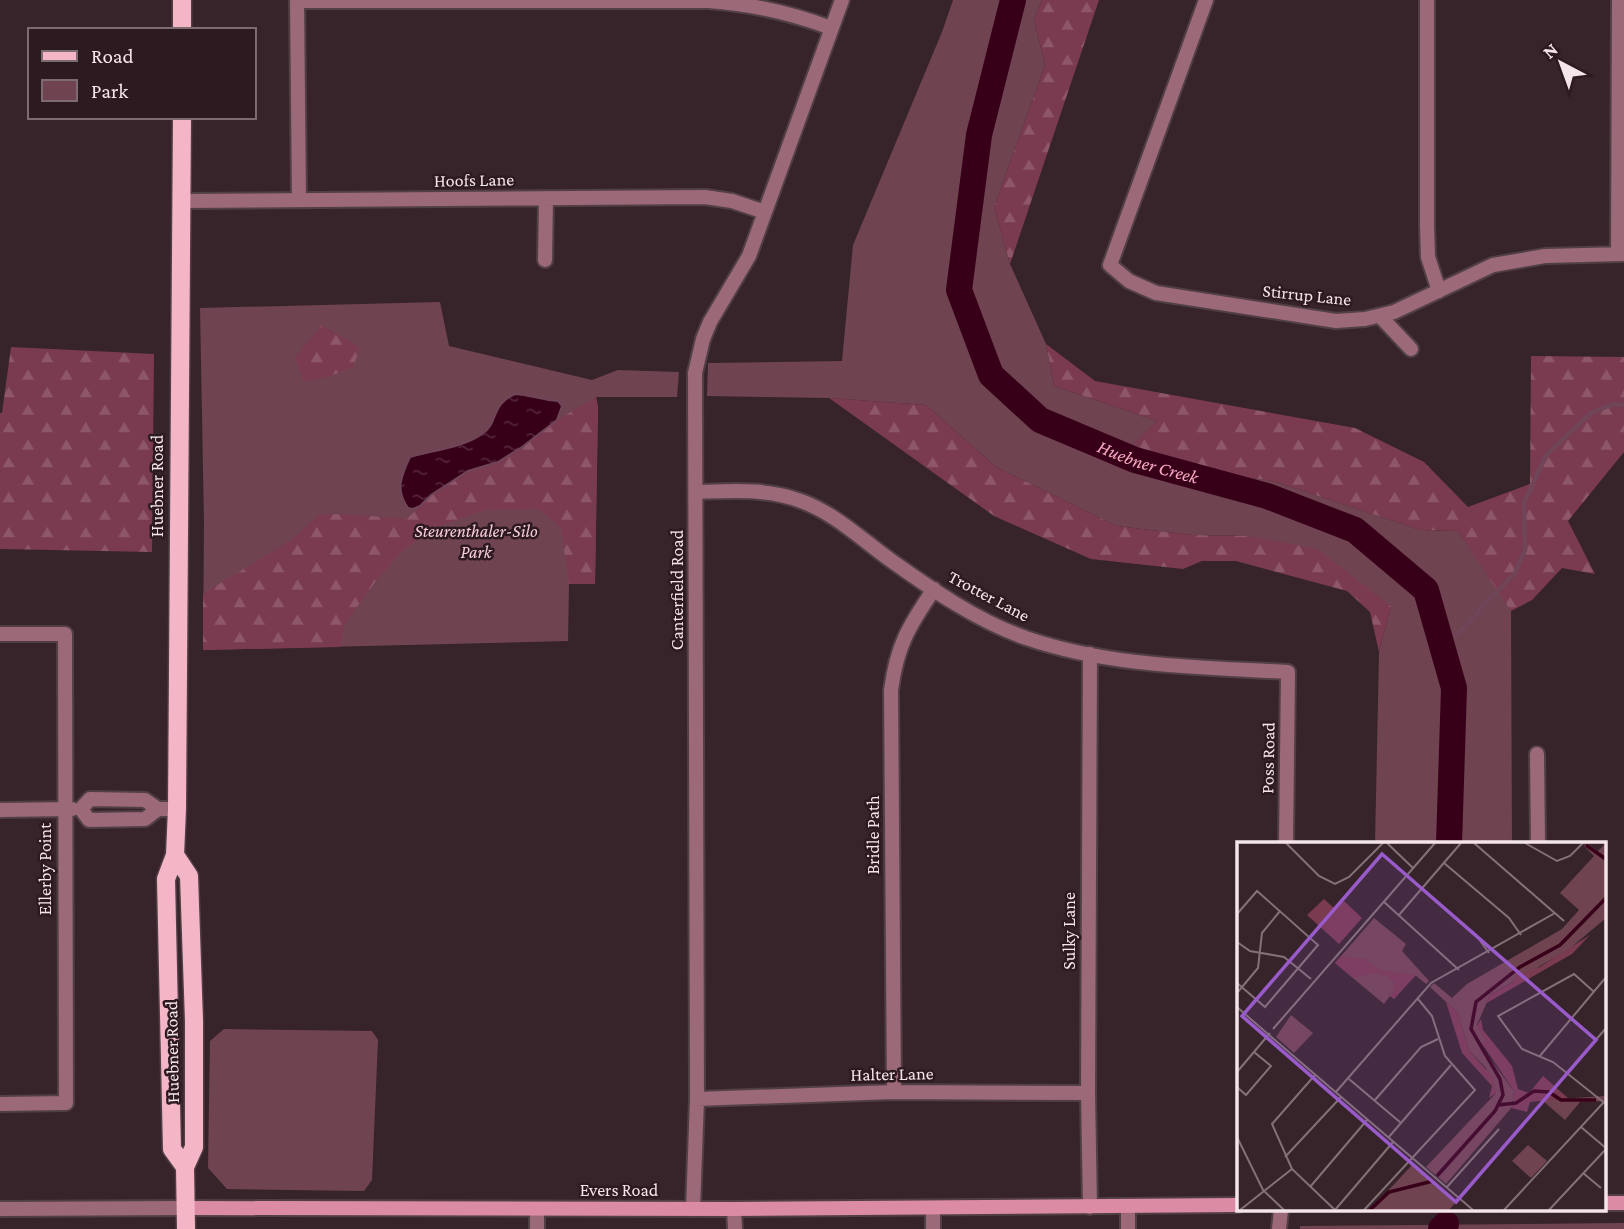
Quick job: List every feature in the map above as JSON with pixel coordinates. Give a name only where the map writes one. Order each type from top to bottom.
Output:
[{"type":"main road","points":[[182,0],[182,28]]},
{"type":"main road","name":"Huebner Road","points":[[182,119],[177,809],[175,855],[166,879],[172,1149],[185,1167]]},
{"type":"main road","name":"Huebner Road","points":[[175,855],[189,876],[194,1008],[194,1147],[185,1167],[187,1229]]},
{"type":"main road","points":[[1606,1203],[1624,1203]]},
{"type":"main road","name":"Evers Road","points":[[186,1208],[933,1209],[1237,1205]]},
{"type":"street","name":"Canterfield Road","points":[[693,1209],[697,1099],[696,492],[693,391],[698,356],[710,322],[749,256],[842,0]]},
{"type":"street","name":"Stirrup Lane","points":[[1206,0],[1110,265],[1129,281],[1156,293],[1321,320],[1356,320],[1380,316],[1493,265],[1545,256],[1621,254]]},
{"type":"street","points":[[1427,0],[1427,226],[1429,257],[1439,291]]},
{"type":"street","points":[[1619,0],[1621,254]]},
{"type":"street","points":[[299,200],[297,1],[719,2],[764,7],[831,28]]},
{"type":"street","name":"Hoofs Lane","points":[[181,201],[705,197],[732,201],[765,212]]},
{"type":"street","points":[[545,260],[546,198]]},
{"type":"street","points":[[1380,316],[1411,349]]},
{"type":"street","name":"Trotter Lane","points":[[696,492],[752,491],[798,500],[824,511],[934,589],[977,616],[1026,638],[1090,654],[1148,664],[1289,672]]},
{"type":"street","name":"Bridle Path","points":[[894,1092],[891,690],[895,660],[905,634],[934,589]]},
{"type":"street","name":"Ellerby Point","points":[[0,634],[65,634],[66,1103],[0,1104]]},
{"type":"street","name":"Sulky Lane","points":[[1090,654],[1090,1207]]},
{"type":"street","name":"Poss Road","points":[[1286,842],[1289,672]]},
{"type":"street","points":[[1537,754],[1538,842]]},
{"type":"street","points":[[0,810],[81,809],[90,799],[145,800],[159,809],[177,809]]},
{"type":"street","points":[[81,809],[89,820],[145,819],[159,809]]},
{"type":"street","name":"Halter Lane","points":[[697,1099],[894,1092],[1088,1093]]},
{"type":"street","points":[[1128,1206],[1129,1229]]},
{"type":"street","name":"Evers Road","points":[[0,1209],[186,1208]]},
{"type":"street","points":[[537,1209],[537,1229]]},
{"type":"street","points":[[734,1209],[734,1229]]},
{"type":"street","points":[[933,1209],[933,1229]]},
{"type":"green space","points":[[953,0],[1042,0],[1034,19],[1045,65],[994,207],[1010,264],[1046,344],[1054,386],[1157,421],[1134,444],[1189,470],[1273,481],[1420,530],[1458,531],[1511,607],[1512,842],[1375,842],[1379,652],[1391,606],[1249,536],[1193,535],[1117,526],[996,467],[926,405],[829,398],[707,396],[708,363],[842,361],[853,245]]},
{"type":"green space","points":[[1042,0],[1099,0],[1010,264],[994,207],[1045,65],[1034,19]]},
{"type":"green space","name":"Steurenthaler-Silo Park","points":[[440,302],[449,346],[592,380],[618,370],[679,372],[677,397],[596,397],[595,584],[569,584],[568,641],[203,650],[204,523],[200,308]]},
{"type":"green space","points":[[322,325],[360,348],[353,367],[304,382],[295,357]]},
{"type":"green space","points":[[1046,344],[1095,381],[1355,428],[1424,462],[1468,507],[1530,484],[1531,356],[1624,357],[1624,452],[1568,521],[1595,574],[1562,568],[1532,600],[1511,611],[1458,531],[1420,530],[1273,481],[1189,470],[1133,444],[1157,421],[1054,386]]},
{"type":"green space","points":[[11,347],[154,354],[152,552],[0,549],[0,413]]},
{"type":"green space","points":[[596,397],[595,584],[569,584],[561,527],[538,509],[485,510],[436,527],[404,549],[375,582],[345,624],[340,647],[203,650],[203,594],[291,540],[319,515],[407,519],[431,495],[468,471],[498,462],[557,420]]},
{"type":"green space","points":[[829,398],[926,405],[996,467],[1117,526],[1193,535],[1249,536],[1317,549],[1391,606],[1379,652],[1370,612],[1347,591],[1236,561],[1202,561],[1183,569],[1091,559],[994,516]]},
{"type":"green space","points":[[224,1029],[372,1031],[378,1040],[372,1180],[364,1191],[227,1189],[208,1168],[210,1041]]},
{"type":"green space","points":[[1624,1223],[1624,1229],[1300,1229],[1300,1226]]},
{"type":"water","points":[[515,394],[558,401],[562,406],[557,420],[498,462],[468,471],[431,495],[420,506],[408,508],[402,495],[401,483],[410,457],[457,446],[474,439],[491,425],[502,403]]},
{"type":"waterway","name":"Huebner Creek","points":[[1013,0],[979,135],[959,290],[991,375],[1040,420],[1135,460],[1267,496],[1355,530],[1426,590],[1454,688],[1449,842]]},
{"type":"waterway","points":[[1443,649],[1515,573],[1525,550],[1524,503],[1546,455],[1591,413],[1613,404],[1624,405]]},
{"type":"waterway","name":"Huebner Creek","points":[[1441,1229],[1446,1224]]}]
